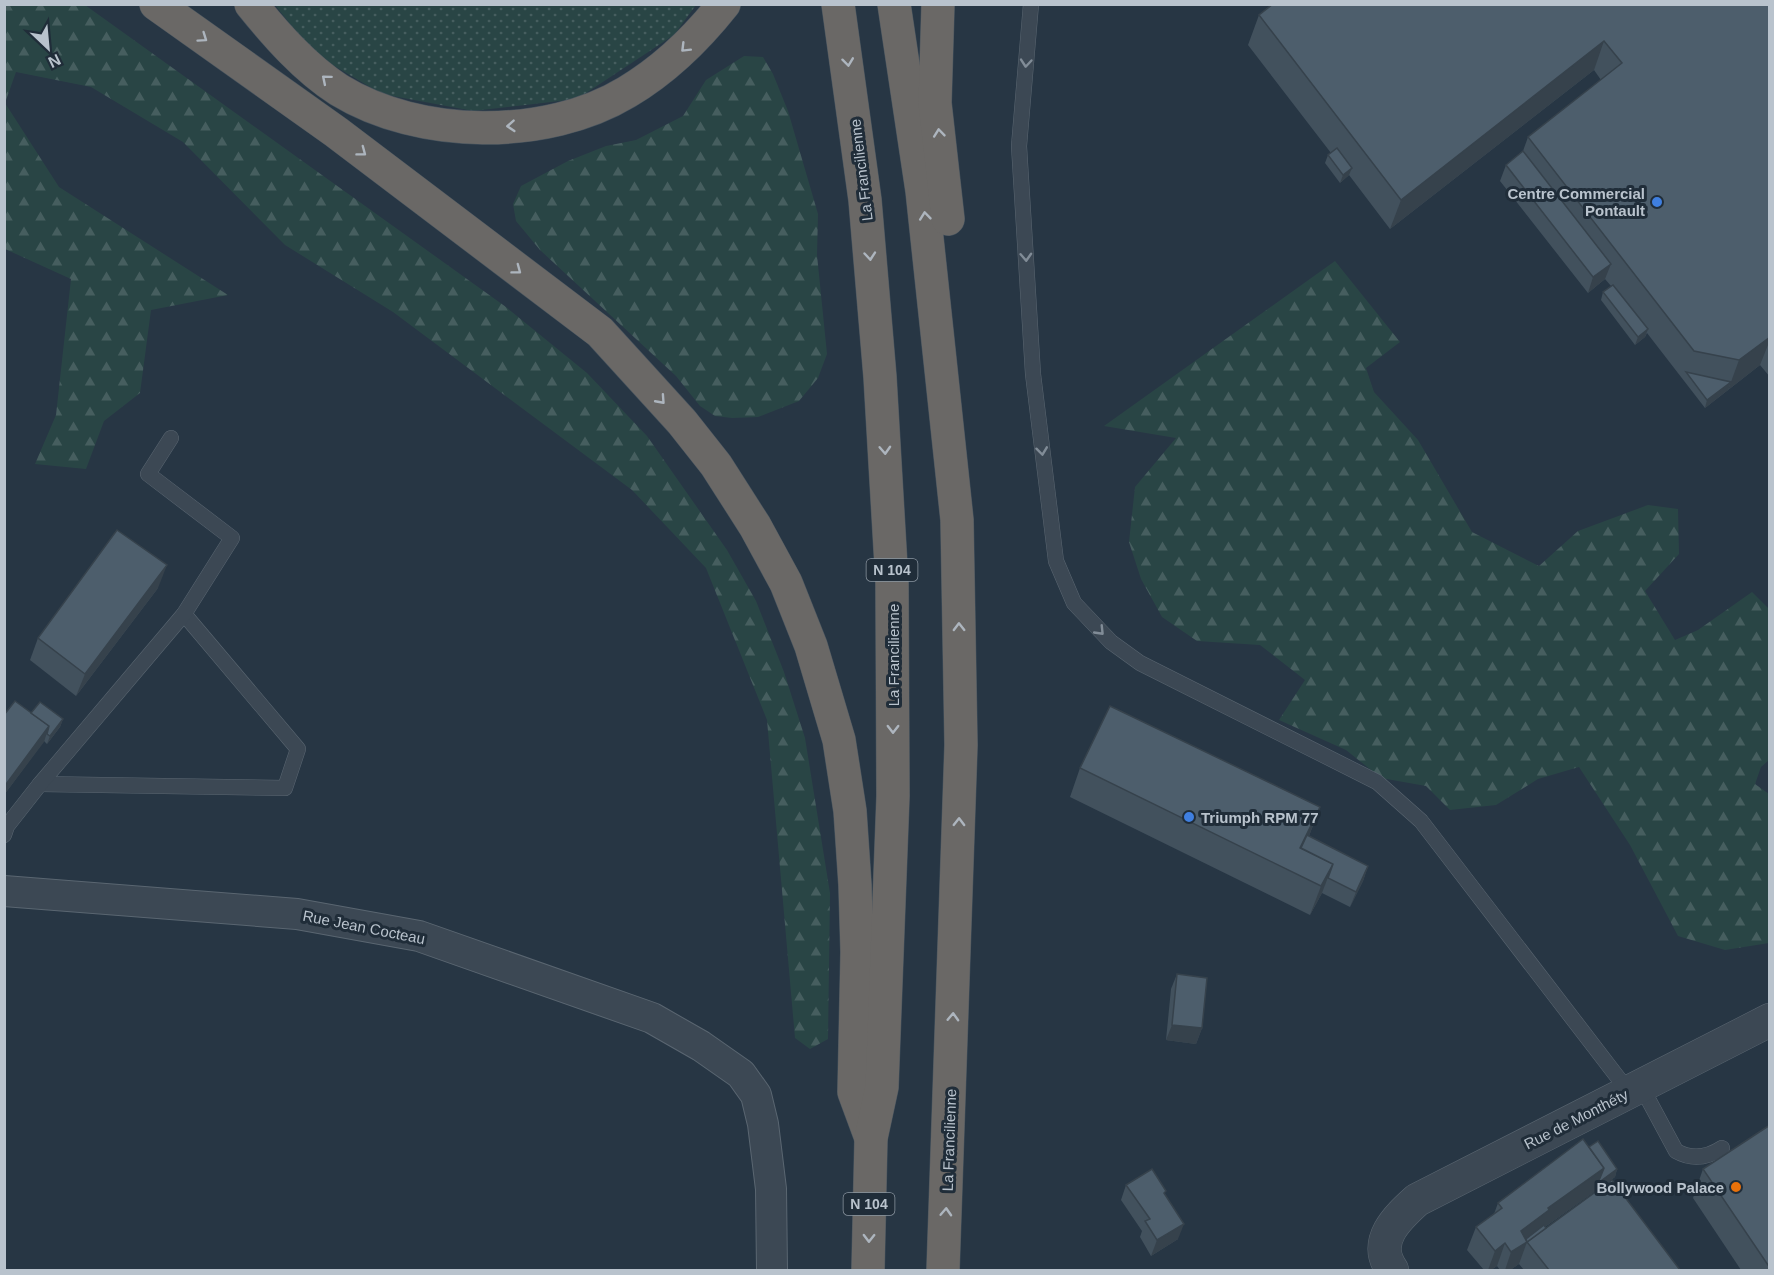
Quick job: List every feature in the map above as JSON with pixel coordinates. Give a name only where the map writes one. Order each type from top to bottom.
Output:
[{"type":"highway","points":[[156,4],[336,132],[600,332],[682,422],[716,465],[755,526],[786,583],[811,646],[839,740],[850,811],[855,885],[857,952],[854,1092],[871,1138]]},
{"type":"highway","points":[[251,4],[277,36],[338,89],[364,103],[401,117],[458,128],[516,127],[598,106],[627,93],[674,58],[724,4]]},
{"type":"highway","name":"La Francilienne","points":[[838,4],[865,200],[880,377],[892,582],[892,819],[882,1087],[871,1138],[868,1270]]},
{"type":"highway","name":"La Francilienne","points":[[894,4],[922,191],[957,520],[961,745],[943,1270]]},
{"type":"highway","points":[[938,4],[935,103],[952,265],[940,358]]},
{"type":"street","name":"Rue Jean Cocteau","points":[[4,891],[297,914],[418,936],[652,1018],[702,1046],[741,1074],[756,1095],[771,1189],[772,1270]]},
{"type":"street","name":"Rue de Monthéty","points":[[1392,1270],[1385,1246],[1389,1227],[1417,1200],[1770,1020]]},
{"type":"lane","points":[[1031,4],[1019,146],[1033,374],[1056,561],[1074,603],[1111,642],[1140,663],[1377,782],[1421,821],[1635,1089],[1676,1151],[1686,1157],[1699,1158],[1722,1149]]},
{"type":"lane","points":[[4,835],[7,826],[40,784],[184,614],[232,538],[148,474],[171,438]]},
{"type":"lane","points":[[40,784],[285,788],[298,749],[184,614]]},
{"type":"green space","points":[[5,4],[85,5],[506,307],[587,373],[647,436],[727,550],[756,601],[784,672],[805,738],[830,893],[828,1039],[810,1049],[795,1038],[767,720],[706,568],[632,490],[393,312],[285,245],[183,142],[91,87],[16,72],[5,103]]},
{"type":"green space","points":[[275,5],[696,5],[674,35],[577,99],[473,111],[382,94],[314,54]]},
{"type":"green space","points":[[744,56],[763,57],[773,74],[788,111],[818,214],[817,255],[827,354],[818,378],[799,401],[758,417],[732,418],[715,416],[700,406],[676,376],[540,250],[516,221],[513,204],[521,186],[568,161],[606,146],[636,140],[683,116],[706,80]]},
{"type":"green space","points":[[5,103],[59,187],[228,295],[151,310],[140,393],[104,421],[86,469],[35,464],[56,415],[71,279],[5,249]]},
{"type":"green space","points":[[1335,261],[1400,342],[1366,368],[1374,392],[1418,440],[1472,532],[1539,566],[1578,531],[1648,505],[1678,509],[1679,554],[1645,591],[1675,640],[1698,630],[1752,592],[1769,609],[1769,760],[1761,767],[1755,784],[1769,794],[1769,943],[1725,950],[1678,936],[1630,845],[1579,767],[1538,779],[1496,805],[1450,810],[1426,786],[1381,778],[1346,750],[1279,720],[1305,680],[1260,645],[1197,641],[1162,617],[1141,579],[1129,542],[1135,487],[1176,438],[1104,426]]},
{"type":"building","name":"Centre Commercial Pontault","points":[[1273,4],[1770,4],[1770,337],[1739,360],[1694,351],[1528,137],[1622,63],[1604,41],[1401,200],[1259,15]]},
{"type":"building","points":[[1337,148],[1352,168],[1343,175],[1328,155]]},
{"type":"building","points":[[1523,151],[1611,264],[1593,277],[1506,165]]},
{"type":"building","points":[[1613,285],[1648,329],[1638,337],[1603,292]]},
{"type":"building","points":[[1686,372],[1731,382],[1707,400]]},
{"type":"building","points":[[117,530],[167,565],[85,674],[38,638]]},
{"type":"building","points":[[15,701],[49,726],[4,787],[4,715]]},
{"type":"building","points":[[40,702],[63,719],[50,736],[47,734],[49,726],[31,713]]},
{"type":"building","points":[[1110,706],[1320,807],[1300,848],[1333,864],[1321,886],[1080,768]]},
{"type":"building","points":[[1307,835],[1368,866],[1356,892],[1328,878],[1333,864],[1301,848]]},
{"type":"building","points":[[1177,974],[1207,978],[1202,1028],[1172,1025]]},
{"type":"building","points":[[1770,1125],[1770,1268],[1703,1169]]},
{"type":"building","points":[[1583,1139],[1604,1168],[1548,1208],[1549,1210],[1521,1231],[1527,1242],[1511,1252],[1505,1243],[1495,1251],[1476,1227],[1502,1208],[1498,1203]]},
{"type":"building","points":[[1598,1141],[1617,1169],[1598,1183],[1604,1168],[1589,1147]]},
{"type":"building","points":[[1152,1169],[1184,1224],[1157,1240],[1145,1221],[1150,1219],[1126,1185]]},
{"type":"building","points":[[1612,1180],[1680,1270],[1549,1270],[1527,1242]]},
{"type":"building","points":[[1544,1225],[1546,1228],[1527,1242],[1526,1239]]},
{"type":"place","name":"Centre Commercial Pontault","points":[[1657,202]]},
{"type":"place","name":"Triumph RPM 77","points":[[1189,817]]},
{"type":"place","name":"Bollywood Palace","points":[[1736,1187]]}]
